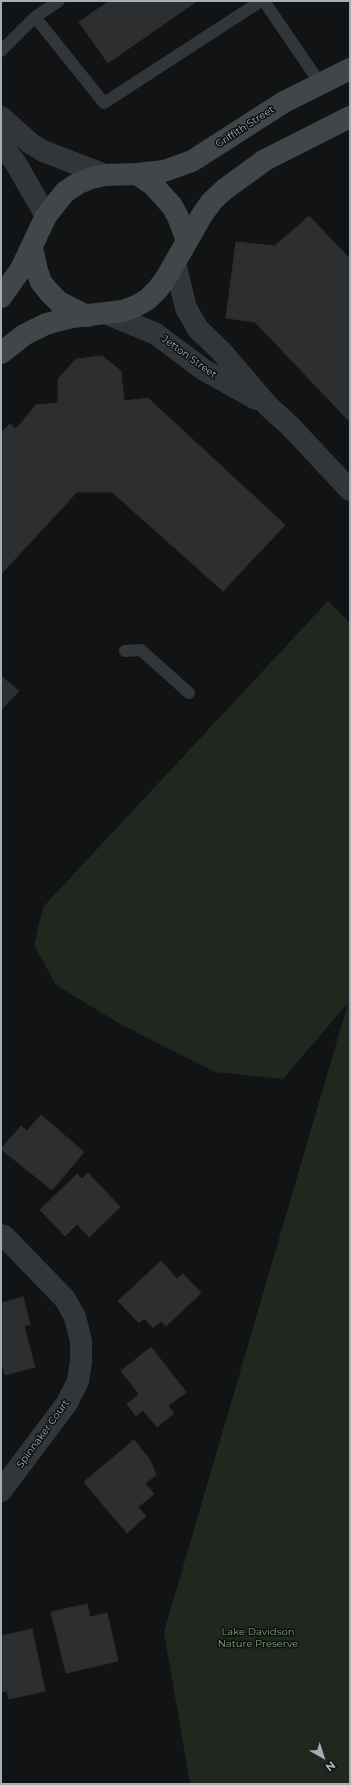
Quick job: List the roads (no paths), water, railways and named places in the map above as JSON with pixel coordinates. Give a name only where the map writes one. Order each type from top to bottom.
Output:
[{"type":"main road","name":"Griffith Street","points":[[32,247],[46,216],[65,192],[77,184],[91,178],[105,175],[164,171],[192,161],[278,106],[320,83],[350,69]]},
{"type":"main road","points":[[1,353],[24,335],[46,324],[65,319],[123,311],[148,299],[158,289],[175,263],[212,201],[239,177],[293,144],[350,117]]},
{"type":"main road","points":[[137,174],[153,185],[172,206],[187,241]]},
{"type":"main road","points":[[1,297],[22,269],[32,247]]},
{"type":"main road","points":[[32,247],[41,282],[49,292],[59,302],[98,315]]},
{"type":"street","points":[[1,117],[24,138],[43,151],[105,175]]},
{"type":"street","points":[[1,144],[18,167],[46,216]]},
{"type":"street","name":"Jetton Street","points":[[175,263],[186,308],[198,329],[221,350],[268,406],[290,426],[350,490]]},
{"type":"street","name":"Jetton Street","points":[[98,315],[156,334],[204,370],[268,406]]},
{"type":"street","name":"Spinnaker Court","points":[[1,1235],[4,1236],[65,1299],[75,1317],[81,1341],[81,1362],[78,1381],[67,1403],[5,1479]]},
{"type":"lane","points":[[1,50],[35,17],[59,1]]},
{"type":"lane","points":[[35,17],[104,103],[261,1]]},
{"type":"lane","points":[[264,1],[320,83]]},
{"type":"lane","points":[[125,651],[141,650],[189,693]]},
{"type":"park label","name":"Lake Davidson Nature Preserve","points":[[258,1638]]}]
